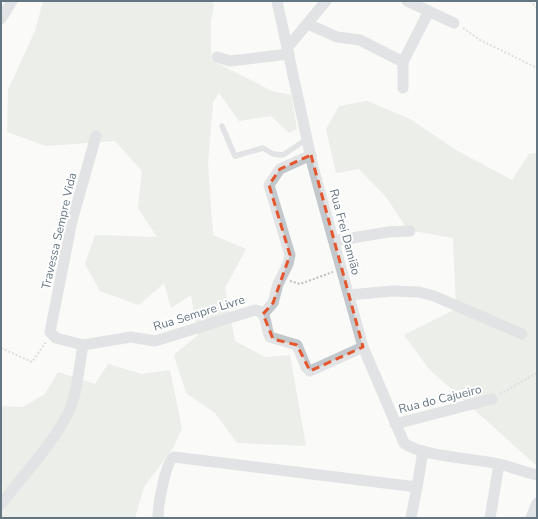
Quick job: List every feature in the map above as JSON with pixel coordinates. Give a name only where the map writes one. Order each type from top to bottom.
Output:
[{"type":"street","points":[[1,19],[12,1]]},
{"type":"street","name":"Rua Frei Damião","points":[[277,1],[307,139],[363,347],[404,443],[409,447],[423,451],[499,464],[537,475]]},
{"type":"street","points":[[217,58],[230,61],[288,51],[326,1]]},
{"type":"street","points":[[407,1],[454,23]]},
{"type":"street","points":[[403,88],[403,62],[429,11]]},
{"type":"street","points":[[308,24],[337,37],[360,40],[403,62]]},
{"type":"street","name":"Travessa Sempre Vida","points":[[50,333],[72,221],[96,136]]},
{"type":"street","points":[[311,155],[280,169],[270,185],[290,255],[278,284],[273,303],[264,314],[270,337],[297,345],[306,367],[310,370],[363,347]]},
{"type":"street","points":[[334,241],[388,232],[410,231]]},
{"type":"street","points":[[349,295],[392,291],[418,292],[434,296],[522,334]]},
{"type":"street","name":"Rua Sempre Livre","points":[[50,333],[56,338],[83,345],[131,337],[155,341],[255,310],[259,310],[264,314]]},
{"type":"street","points":[[1,504],[57,431],[69,411],[76,389],[83,345]]},
{"type":"street","name":"Rua do Cajueiro","points":[[395,424],[492,399]]},
{"type":"street","points":[[411,518],[423,451]]},
{"type":"street","points":[[158,518],[169,461],[176,456],[417,487]]},
{"type":"street","points":[[490,518],[499,464]]},
{"type":"street","points":[[531,518],[537,503]]},
{"type":"lane","points":[[222,126],[235,156],[263,148],[273,154],[283,155],[307,139]]},
{"type":"path","points":[[530,1],[537,8]]},
{"type":"path","points":[[454,23],[470,32],[480,40],[537,68]]},
{"type":"path","points":[[281,278],[300,284],[342,269]]},
{"type":"path","points":[[1,348],[32,362],[50,333]]},
{"type":"path","points":[[492,399],[537,373]]},
{"type":"highlighted area","points":[[311,155],[363,347],[310,371],[297,345],[273,339],[263,314],[273,303],[290,255],[269,185],[280,169]]},
{"type":"shaded area","points":[[43,1],[211,1],[214,5],[211,21],[211,60],[272,91],[291,95],[297,129],[289,133],[271,116],[239,121],[219,93],[213,102],[208,164],[213,235],[246,249],[225,288],[235,341],[265,357],[290,355],[306,446],[237,443],[215,413],[186,393],[174,355],[198,335],[191,295],[171,308],[164,283],[139,305],[100,291],[85,264],[95,235],[157,237],[138,208],[142,171],[115,141],[46,146],[7,132],[8,90],[35,31]]},
{"type":"shaded area","points":[[367,101],[410,119],[456,150],[512,180],[529,154],[537,153],[537,466],[429,369],[404,335],[456,309],[453,238],[408,230],[386,197],[359,169],[336,173],[326,129],[339,106]]},
{"type":"shaded area","points":[[108,364],[141,374],[170,370],[182,429],[173,448],[144,487],[135,518],[1,518],[1,406],[23,407],[45,394],[58,372],[95,384]]}]
